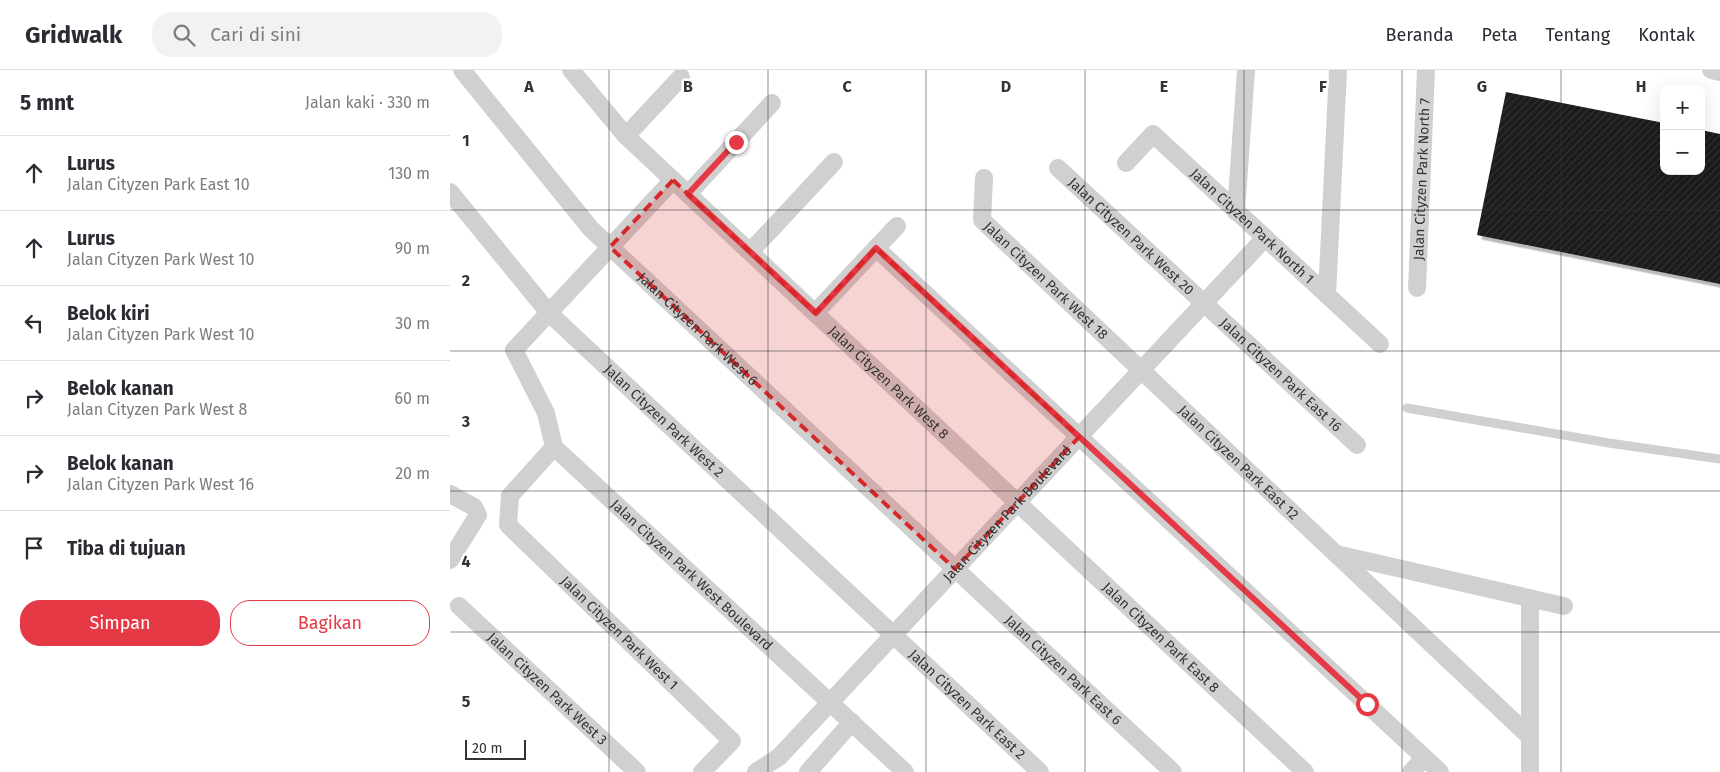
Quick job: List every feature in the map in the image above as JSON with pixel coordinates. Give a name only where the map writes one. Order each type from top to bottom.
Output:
[{"type":"street","name":"Jalan Cityzen Park West 6","points":[[462,70],[591,229],[955,569]]},
{"type":"street","name":"Jalan Cityzen Park West 8","points":[[571,70],[626,136],[1018,503]]},
{"type":"street","points":[[1236,212],[1246,70]]},
{"type":"street","points":[[1327,295],[1338,70]]},
{"type":"street","name":"Jalan Cityzen Park North 7","points":[[1417,288],[1426,70]]},
{"type":"street","points":[[1711,70],[1720,72]]},
{"type":"street","points":[[626,136],[681,78]]},
{"type":"street","points":[[688,194],[772,103]]},
{"type":"street","name":"Jalan Cityzen Park North 1","points":[[1126,163],[1153,134],[1380,344]]},
{"type":"street","points":[[750,252],[834,162]]},
{"type":"street","name":"Jalan Cityzen Park West 20","points":[[1058,168],[1204,303]]},
{"type":"street","name":"Jalan Cityzen Park West 18","points":[[984,178],[982,220],[1141,370]]},
{"type":"street","points":[[554,447],[546,413],[514,350],[674,180]]},
{"type":"street","name":"Jalan Cityzen Park West 2","points":[[450,192],[549,313],[894,635]]},
{"type":"street","points":[[816,313],[897,226]]},
{"type":"street","name":"Jalan Cityzen Park Boulevard","points":[[756,772],[779,756],[831,702],[1265,238]]},
{"type":"street","points":[[876,248],[1440,772]]},
{"type":"street","name":"Jalan Cityzen Park East 16","points":[[1204,303],[1357,445]]},
{"type":"street","name":"Jalan Cityzen Park East 12","points":[[1141,370],[1530,737]]},
{"type":"street","name":"Jalan Cityzen Park West 1","points":[[554,447],[510,496],[508,525],[732,740],[702,772]]},
{"type":"street","name":"Jalan Cityzen Park West Boulevard","points":[[554,447],[905,772]]},
{"type":"street","points":[[450,494],[474,507],[478,515],[450,560]]},
{"type":"street","name":"Jalan Cityzen Park East 8","points":[[1018,503],[1305,772]]},
{"type":"street","points":[[1336,554],[1564,606]]},
{"type":"street","name":"Jalan Cityzen Park East 6","points":[[955,569],[1173,772]]},
{"type":"street","points":[[1530,598],[1530,772]]},
{"type":"street","name":"Jalan Cityzen Park West 3","points":[[458,606],[637,772]]},
{"type":"street","name":"Jalan Cityzen Park East 2","points":[[894,635],[1040,772]]},
{"type":"street","points":[[808,772],[852,722]]},
{"type":"street","points":[[1411,772],[1424,758]]},
{"type":"lane","points":[[1407,408],[1609,443],[1720,459]]},
{"type":"highlighted area","points":[[673,180],[815,313],[876,248],[1079,437],[955,569],[610,247]]},
{"type":"building","points":[[1506,92],[1660,122],[1660,175],[1705,175],[1705,131],[1720,134],[1720,284],[1477,235]]},
{"type":"route","points":[[736,142],[688,194],[816,313],[876,248],[1367,704]]}]
